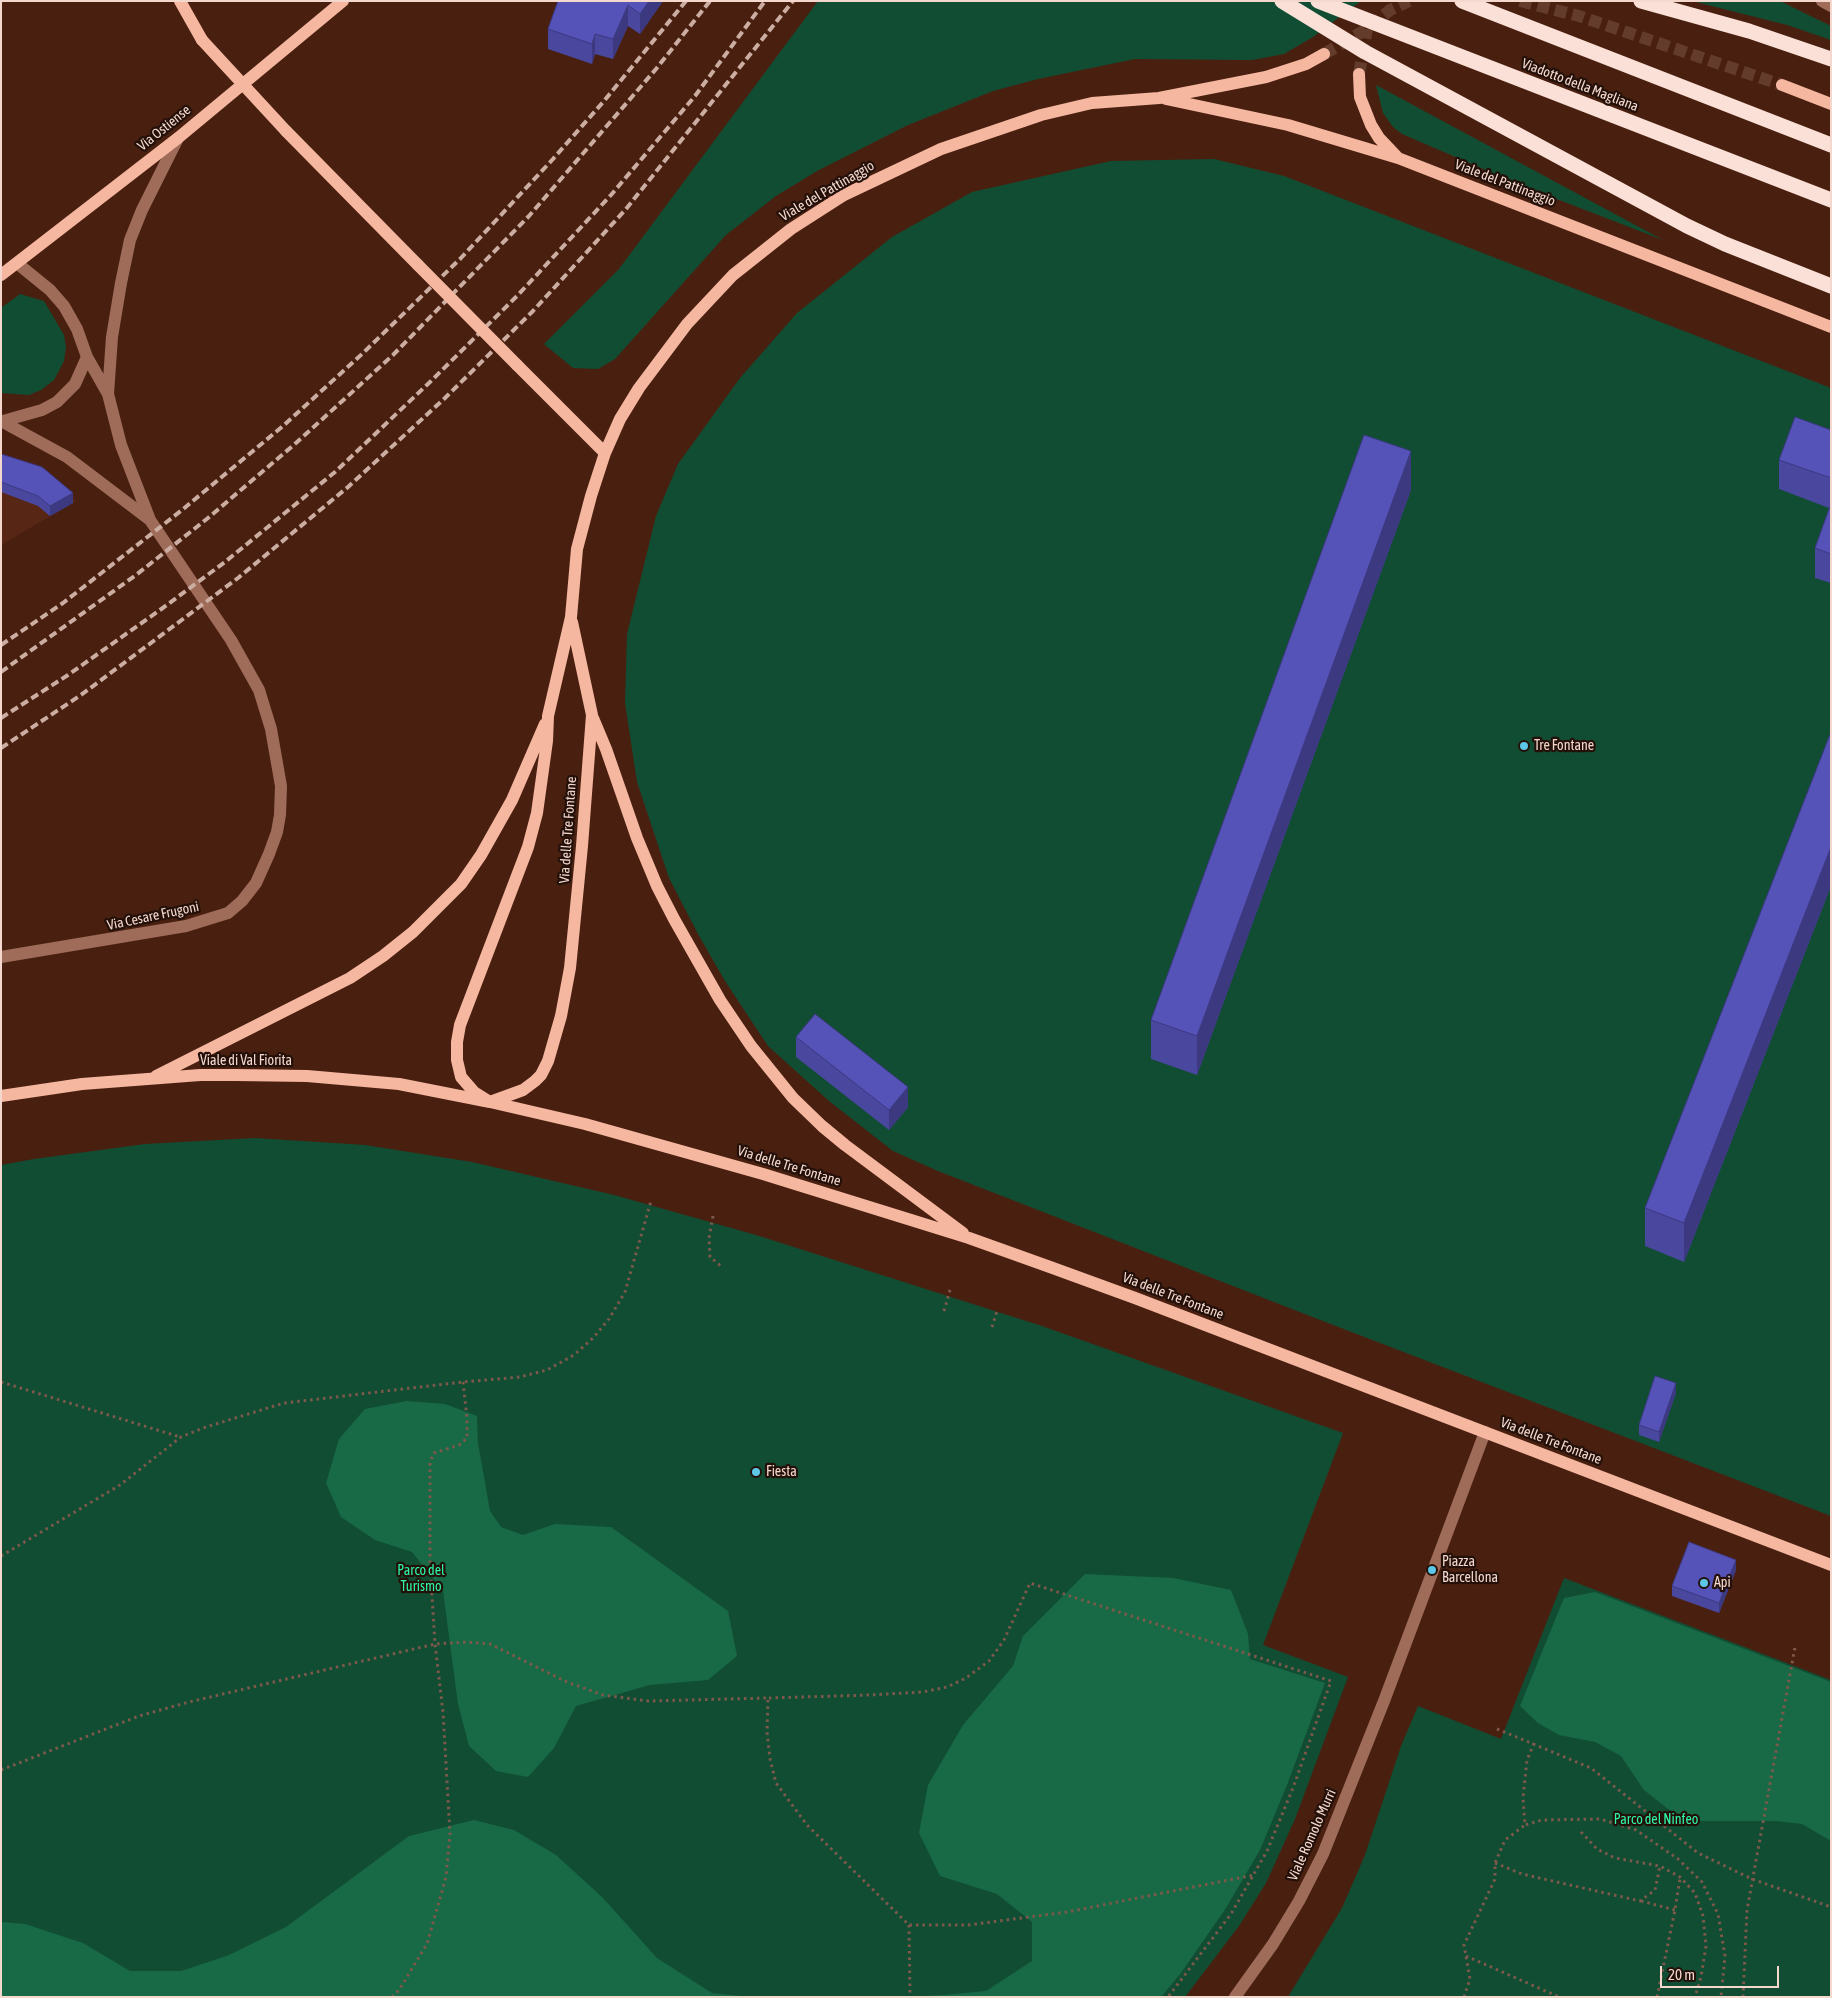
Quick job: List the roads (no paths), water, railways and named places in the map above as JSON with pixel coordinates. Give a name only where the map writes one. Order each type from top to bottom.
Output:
[{"type":"highway","points":[[1282,1],[1365,52],[1678,221],[1725,244],[1831,286]]},
{"type":"highway","name":"Viadotto della Magliana","points":[[1318,1],[1831,200]]},
{"type":"highway","points":[[1462,1],[1831,145]]},
{"type":"highway","points":[[1641,1],[1748,31],[1831,59]]},
{"type":"main road","points":[[180,1],[202,40],[286,131],[605,453]]},
{"type":"main road","name":"Via Ostiense","points":[[1,275],[18,264],[178,138],[343,1]]},
{"type":"main road","name":"Viale del Pattinaggio","points":[[605,453],[620,419],[639,388],[701,308],[753,257],[815,212],[844,195],[914,161],[986,132],[1041,115],[1092,103],[1159,98],[1266,77],[1306,64],[1324,54]]},
{"type":"main road","points":[[1359,74],[1360,97],[1371,125],[1379,138],[1398,158]]},
{"type":"main road","points":[[1782,85],[1831,104]]},
{"type":"main road","name":"Viale del Pattinaggio","points":[[1159,98],[1288,125],[1398,158],[1831,327]]},
{"type":"main road","name":"Via delle Tre Fontane","points":[[605,453],[577,549],[571,617],[548,716],[541,789],[528,847],[465,1009],[457,1042],[457,1060],[461,1076],[474,1092],[490,1102],[585,1124],[717,1160],[969,1238],[1135,1298],[1831,1565]]},
{"type":"main road","name":"Via delle Tre Fontane","points":[[490,1102],[523,1090],[541,1075],[548,1061],[559,1024],[570,968],[577,911],[592,715],[571,617]]},
{"type":"main road","points":[[592,715],[606,748],[637,838],[657,886],[715,992],[751,1046],[793,1098],[830,1132],[969,1238]]},
{"type":"main road","points":[[152,1078],[350,978],[383,956],[413,932],[461,884],[481,856],[512,800],[548,716]]},
{"type":"main road","name":"Viale di Val Fiorita","points":[[1,1096],[82,1084],[152,1078],[220,1075],[307,1076],[399,1084],[490,1102]]},
{"type":"street","points":[[1822,1],[1831,6]]},
{"type":"street","points":[[108,394],[112,337],[130,240],[142,210],[178,138]]},
{"type":"street","points":[[18,264],[50,290],[64,306],[76,329],[87,357],[108,394],[121,445],[150,520]]},
{"type":"street","points":[[2,421],[42,410],[57,402],[74,384],[87,357]]},
{"type":"street","points":[[2,421],[67,456],[150,520]]},
{"type":"street","name":"Via Cesare Frugoni","points":[[1,957],[152,933],[215,918],[236,908],[256,883],[277,832],[281,802],[275,746],[266,710],[251,674],[231,640],[150,520]]},
{"type":"street","name":"Viale Romolo Murri","points":[[1235,1997],[1273,1944],[1299,1901],[1323,1854],[1384,1701],[1485,1432]]},
{"type":"tunnel","points":[[1324,54],[1367,29],[1390,10],[1409,1]]},
{"type":"tunnel","points":[[1520,1],[1579,16],[1782,85]]},
{"type":"tunnel","points":[[1359,74],[1367,29]]},
{"type":"railway","points":[[1,645],[63,603],[182,510],[283,426],[362,354],[461,258],[553,159],[604,101],[686,1]]},
{"type":"railway","points":[[1,672],[136,575],[208,518],[296,443],[393,355],[529,216],[656,69],[710,1]]},
{"type":"railway","points":[[1,718],[68,675],[160,610],[225,562],[335,472],[517,296],[611,195],[695,96],[765,1]]},
{"type":"railway","points":[[1,748],[81,695],[238,578],[348,487],[445,398],[533,311],[626,209],[793,1]]},
{"type":"place","name":"Tre Fontane","points":[[1524,746]]},
{"type":"place","name":"Fiesta","points":[[756,1472]]},
{"type":"place","name":"Piazza Barcellona","points":[[1432,1570]]},
{"type":"place","name":"Api","points":[[1704,1583]]},
{"type":"park label","name":"Parco del Turismo","points":[[421,1579]]},
{"type":"park label","name":"Parco del Ninfeo","points":[[1656,1820]]}]
